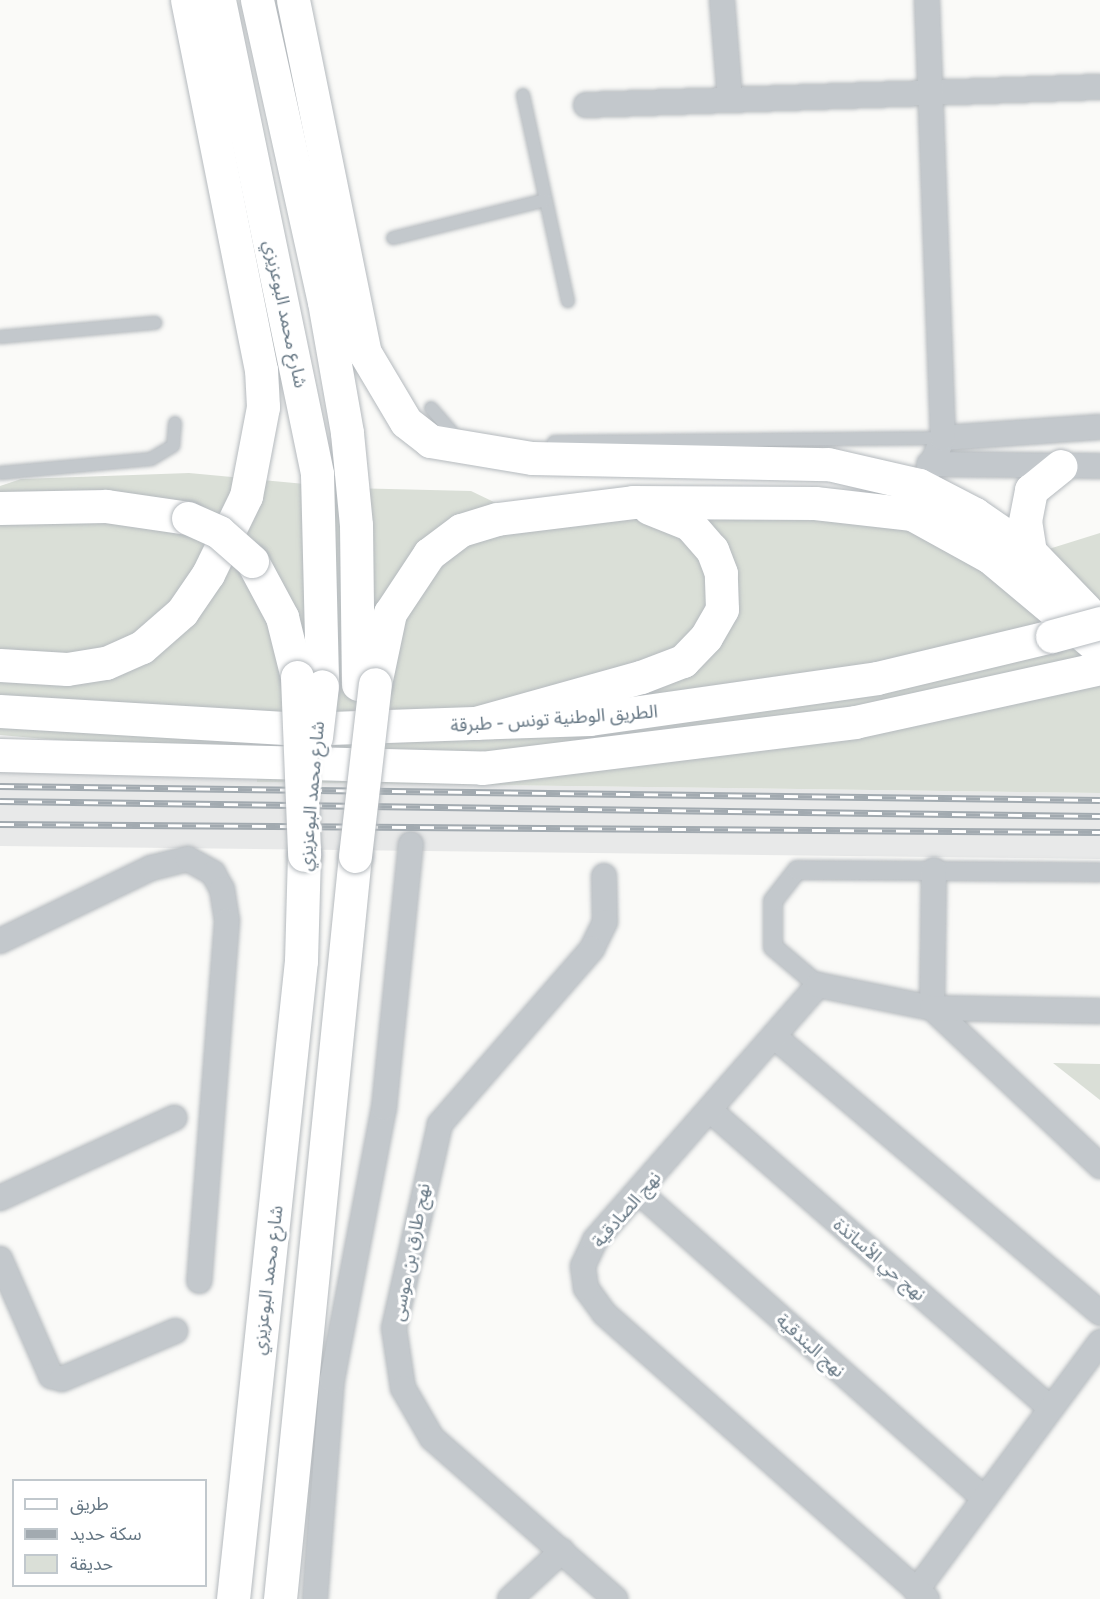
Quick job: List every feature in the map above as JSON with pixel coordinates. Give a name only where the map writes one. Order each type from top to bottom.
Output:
[{"type":"main road","points":[[0,665],[67,669],[106,663],[142,647],[182,612],[208,574],[246,496],[263,407],[260,359],[187,0]]},
{"type":"main road","name":"شارع محمد البوعزيزي","points":[[219,0],[317,474],[301,961],[233,1599]]},
{"type":"main road","name":"شارع محمد البوعزيزي","points":[[257,0],[324,302],[346,434],[356,525],[367,684]]},
{"type":"main road","points":[[292,0],[365,353],[406,422],[430,441],[532,458],[828,464],[920,488],[975,514],[1030,552],[1100,623]]},
{"type":"main road","points":[[1030,552],[1024,521],[1031,490],[1061,466]]},
{"type":"main road","points":[[280,1599],[356,856],[367,684],[390,614],[429,554],[461,530],[496,519],[633,502],[826,504],[920,488]]},
{"type":"main road","points":[[920,488],[1097,662]]},
{"type":"main road","points":[[476,723],[652,673],[683,661],[706,638],[722,609],[721,573],[712,550],[689,524],[633,502]]},
{"type":"main road","points":[[0,508],[106,506],[188,518],[219,532],[252,561],[282,617],[310,681]]},
{"type":"main road","name":"الطريق الوطنية تونس - طبرقة","points":[[0,711],[301,729],[590,719],[770,697],[1052,636],[1100,623]]},
{"type":"main road","name":"الطريق الوطنية تونس - طبرقة","points":[[0,754],[482,768],[855,723],[1097,662]]},
{"type":"street","points":[[722,0],[730,99]]},
{"type":"street","points":[[920,488],[943,438],[927,0]]},
{"type":"street","points":[[586,105],[932,90],[1100,87]]},
{"type":"street","points":[[943,438],[1100,427]]},
{"type":"street","points":[[920,488],[1061,466],[1100,466]]},
{"type":"street","points":[[315,1599],[332,1380],[384,1108],[411,844]]},
{"type":"street","points":[[0,941],[151,868],[188,859],[213,873],[227,921],[199,1281]]},
{"type":"street","points":[[1100,872],[797,870],[773,901],[773,947],[818,985],[932,1008],[1100,1011]]},
{"type":"street","points":[[934,870],[932,1008],[1100,1166]]},
{"type":"street","name":"نهج طارق بن موسى","points":[[604,876],[604,922],[592,949],[440,1124],[394,1328],[403,1388],[432,1438],[615,1599]]},
{"type":"street","name":"نهج الصادقية","points":[[818,985],[712,1112],[595,1240],[584,1266],[586,1288],[604,1312],[922,1595]]},
{"type":"street","points":[[776,1038],[1100,1313]]},
{"type":"street","name":"نهج حي الأساتذة","points":[[712,1112],[1048,1406]]},
{"type":"street","points":[[0,1198],[174,1118]]},
{"type":"street","name":"نهج البندقية","points":[[640,1193],[982,1497]]},
{"type":"street","points":[[0,1259],[51,1376],[62,1379],[175,1331]]},
{"type":"street","points":[[922,1595],[982,1497],[1048,1406],[1100,1342]]},
{"type":"street","points":[[510,1599],[562,1551]]},
{"type":"lane","points":[[523,95],[544,200],[568,301]]},
{"type":"lane","points":[[393,238],[544,200]]},
{"type":"lane","points":[[0,337],[155,323]]},
{"type":"lane","points":[[431,408],[459,439],[475,442],[943,438]]},
{"type":"lane","points":[[0,473],[152,459],[173,446],[175,423]]},
{"type":"shaded area","points":[[0,771],[257,773],[257,782],[1100,793],[1100,859],[0,846]]},
{"type":"green space","points":[[189,473],[348,488],[471,491],[523,516],[871,521],[919,534],[985,569],[1100,533],[1100,793],[257,782],[257,773],[91,743],[0,735],[0,486],[21,479]]},
{"type":"green space","points":[[1053,1063],[1100,1064],[1100,1100]]},
{"type":"railway","points":[[0,786],[1100,800]]},
{"type":"railway","points":[[0,801],[1100,816]]},
{"type":"railway","points":[[0,824],[1100,832]]}]
